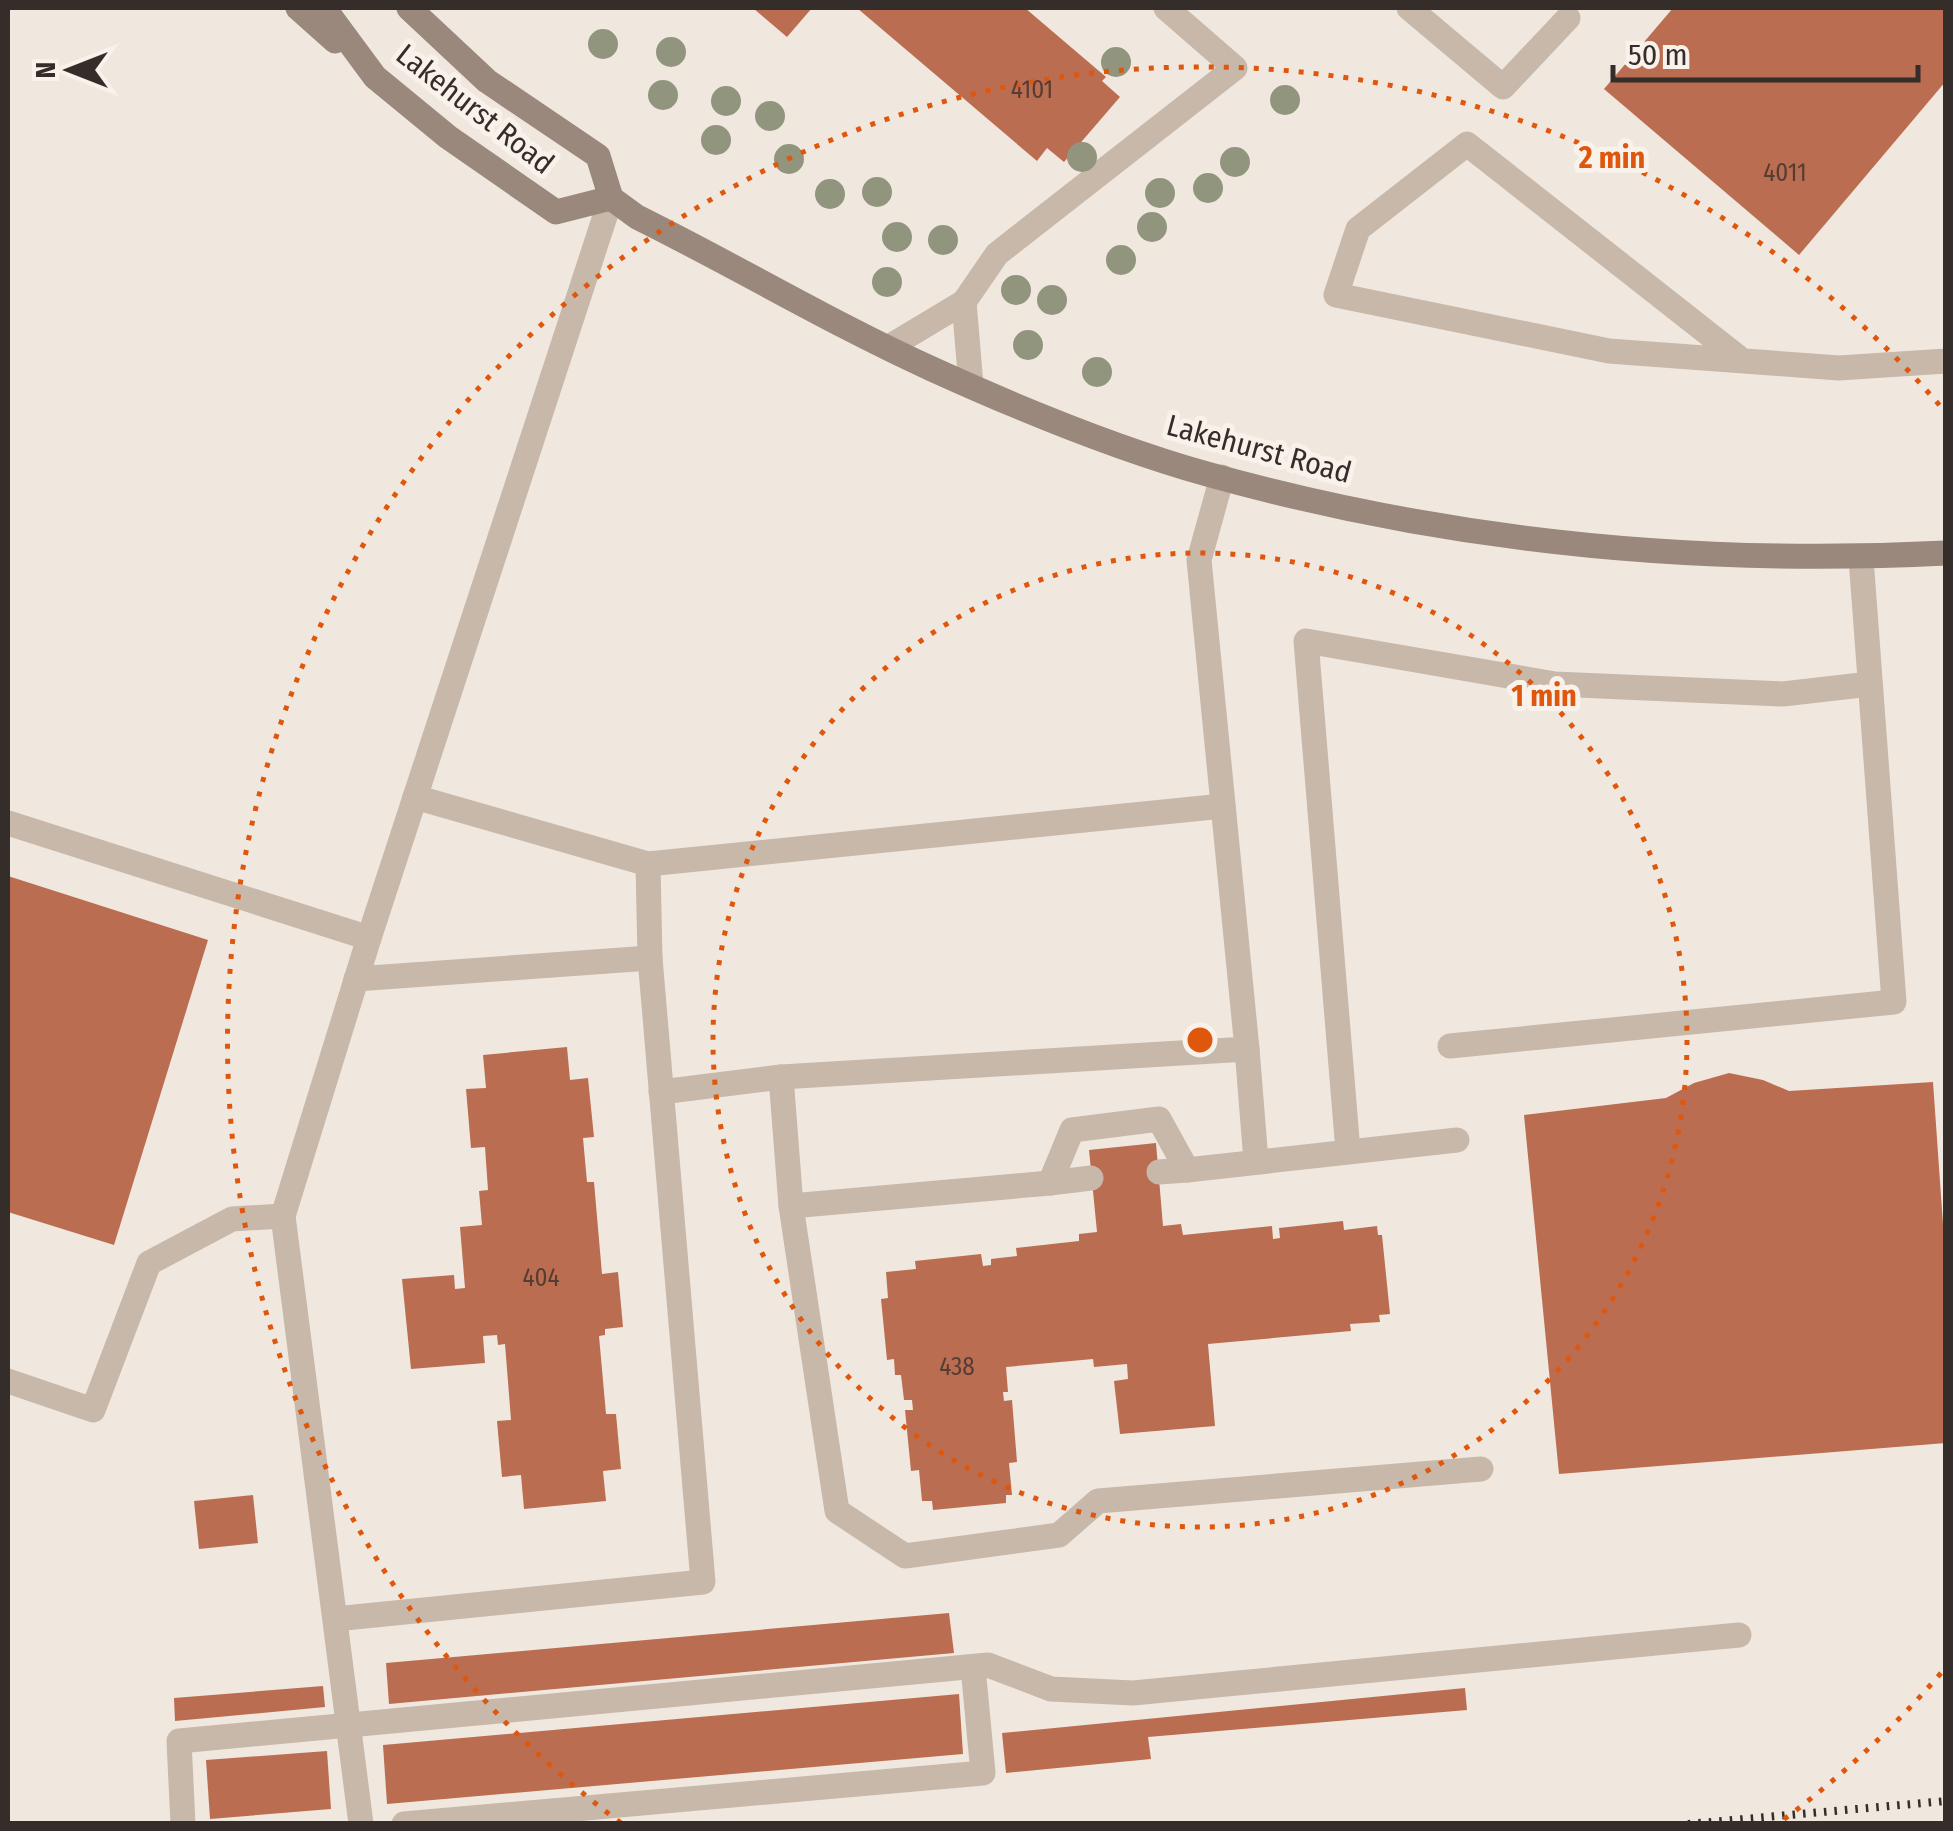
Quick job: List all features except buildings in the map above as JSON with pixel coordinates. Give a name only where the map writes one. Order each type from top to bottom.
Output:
[{"type":"street","points":[[298,8],[375,77]]},
{"type":"street","name":"Lakehurst Road","points":[[324,8],[375,77],[448,137],[556,212],[611,198]]},
{"type":"street","name":"Lakehurst Road","points":[[409,8],[487,80],[598,156],[611,198],[637,217],[889,348],[1099,437],[1222,478],[1430,526],[1569,546],[1756,557],[1861,558],[1946,553]]},
{"type":"lane","points":[[889,348],[964,302],[997,254],[1236,68],[1166,8]]},
{"type":"lane","points":[[1409,8],[1503,86],[1568,18]]},
{"type":"lane","points":[[1743,361],[1468,144],[1358,229],[1336,295],[1609,351],[1743,361],[1839,368],[1946,360]]},
{"type":"lane","points":[[361,1824],[283,1216],[356,978],[611,198]]},
{"type":"lane","points":[[964,302],[971,384]]},
{"type":"lane","points":[[1222,478],[1199,560],[1256,1160]]},
{"type":"lane","points":[[1450,1046],[1894,1002],[1861,558]]},
{"type":"lane","points":[[1348,1151],[1306,642],[1555,684],[1782,694],[1870,684]]},
{"type":"lane","points":[[415,798],[648,864],[1223,806]]},
{"type":"lane","points":[[8,823],[369,938]]},
{"type":"lane","points":[[335,1618],[703,1582],[650,958],[648,864]]},
{"type":"lane","points":[[356,978],[650,958]]},
{"type":"lane","points":[[662,1092],[781,1077],[1247,1049]]},
{"type":"lane","points":[[781,1077],[791,1206],[837,1511],[906,1556],[1059,1535],[1098,1501],[1481,1469]]},
{"type":"lane","points":[[1050,1183],[1072,1130],[1159,1120],[1187,1170]]},
{"type":"lane","points":[[1159,1172],[1456,1140]]},
{"type":"lane","points":[[791,1206],[1092,1178]]},
{"type":"lane","points":[[8,1381],[93,1410],[149,1264],[232,1219],[283,1216]]},
{"type":"lane","points":[[183,1824],[178,1741],[988,1665],[1051,1689],[1133,1693],[1739,1635]]},
{"type":"lane","points":[[404,1824],[982,1772],[973,1667]]},
{"type":"railway","points":[[1688,1824],[1946,1801]]}]
